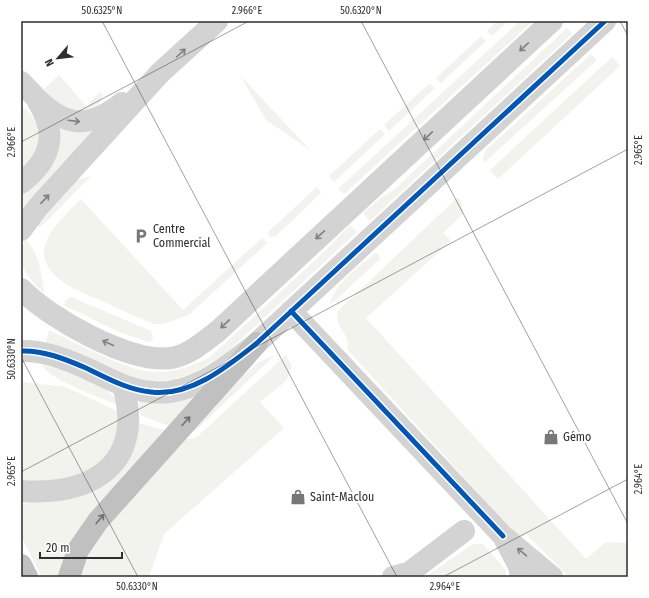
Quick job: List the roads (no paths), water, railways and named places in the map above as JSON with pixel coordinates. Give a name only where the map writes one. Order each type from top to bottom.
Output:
[{"type":"highway","points":[[69,577],[78,550],[98,522],[257,343]]},
{"type":"highway","points":[[21,565],[27,577]]},
{"type":"street","points":[[36,99],[58,116],[70,121],[84,122],[99,119],[112,111],[160,73],[217,21]]},
{"type":"street","points":[[21,289],[28,297],[57,318],[130,353],[157,359],[184,354],[196,348],[218,331],[552,21]]},
{"type":"street","points":[[21,351],[37,352],[59,358],[123,385],[152,392],[180,390],[213,374],[257,343],[605,21]]},
{"type":"street","points":[[21,230],[38,207],[160,73]]},
{"type":"street","points":[[21,82],[36,99],[46,114],[50,127],[49,146],[43,163],[32,175],[21,183]]},
{"type":"street","points":[[292,311],[503,536],[552,577]]},
{"type":"street","points":[[21,491],[49,491],[77,485],[99,476],[111,466],[121,453],[128,430],[128,403],[123,385]]},
{"type":"street","points":[[393,577],[410,572],[464,531]]},
{"type":"street","points":[[503,536],[519,566],[521,577]]},
{"type":"place","name":"Centre Commercial","points":[[141,236]]},
{"type":"place","name":"Gémo","points":[[551,437]]},
{"type":"place","name":"Saint-Maclou","points":[[298,497]]}]
